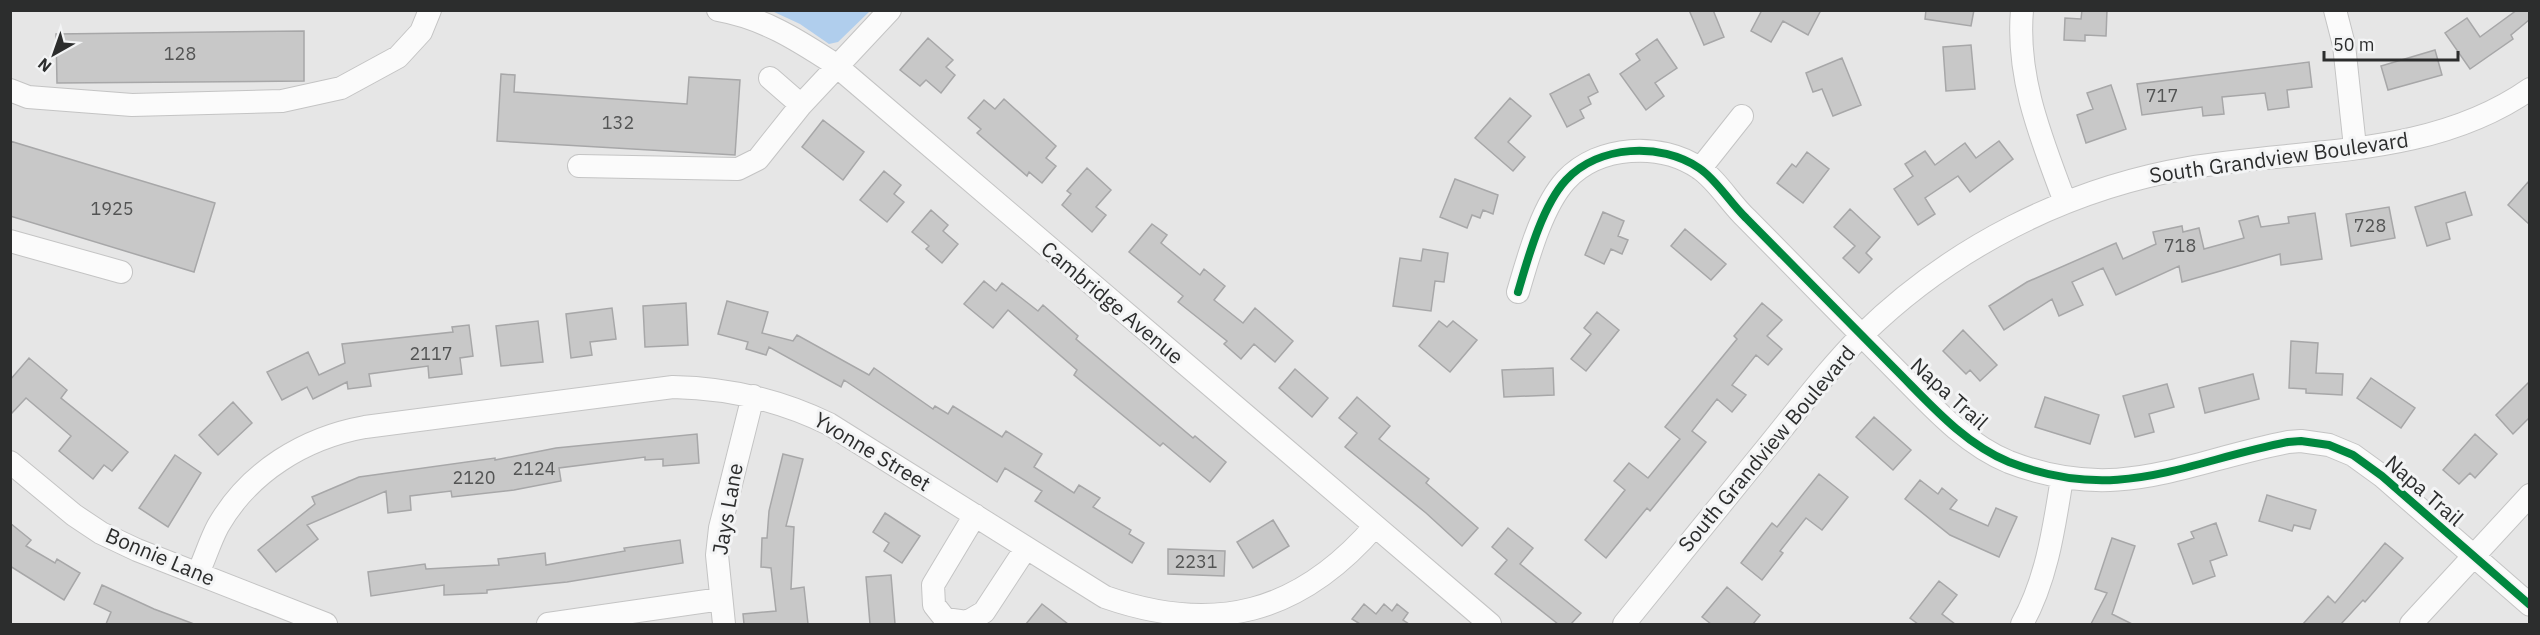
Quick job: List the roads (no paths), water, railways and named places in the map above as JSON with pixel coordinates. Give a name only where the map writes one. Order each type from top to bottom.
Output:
[{"type":"street","points":[[10,90],[28,97],[132,105],[282,102],[341,88],[389,62],[421,32],[430,10]]},
{"type":"street","name":"Cambridge Avenue","points":[[718,10],[742,14],[789,34],[838,69],[1490,624]]},
{"type":"street","points":[[579,166],[738,169],[758,159],[801,105],[838,69],[890,10]]},
{"type":"street","points":[[2022,10],[2022,51],[2026,86],[2034,118],[2065,202]]},
{"type":"street","points":[[2335,10],[2344,45],[2355,147]]},
{"type":"street","points":[[770,78],[801,105]]},
{"type":"street","name":"South Grandview Boulevard","points":[[1624,624],[1862,336],[1915,289],[1964,254],[2000,233],[2065,202],[2138,178],[2189,168],[2409,140],[2474,119],[2529,92]]},
{"type":"street","points":[[1700,169],[1742,116]]},
{"type":"street","name":"Napa Trail","points":[[1518,292],[1552,200],[1566,180],[1578,171],[1613,154],[1640,150],[1671,155],[1700,169],[1862,336],[1965,436],[2007,461],[2062,478],[2122,481],[2159,476],[2288,442],[2301,441],[2329,445],[2353,455],[2382,476],[2529,606]]},
{"type":"street","points":[[10,241],[121,272]]},
{"type":"street","name":"Yvonne Street","points":[[198,573],[217,528],[250,484],[291,452],[334,434],[365,427],[640,389],[709,387],[800,409],[829,424],[1105,597],[1136,610],[1175,618],[1212,618],[1262,608],[1296,594],[1327,574],[1352,552],[1375,526]]},
{"type":"street","name":"Jays Lane","points":[[724,624],[717,555],[720,528],[753,396]]},
{"type":"street","name":"Bonnie Lane","points":[[10,462],[74,515],[101,533],[137,550],[326,624]]},
{"type":"street","points":[[2022,624],[2040,584],[2050,552],[2062,478]]},
{"type":"street","points":[[2411,624],[2529,495]]},
{"type":"street","points":[[975,515],[933,585],[934,605],[945,619],[967,622],[984,612],[1026,548]]},
{"type":"street","points":[[548,624],[721,599]]}]
